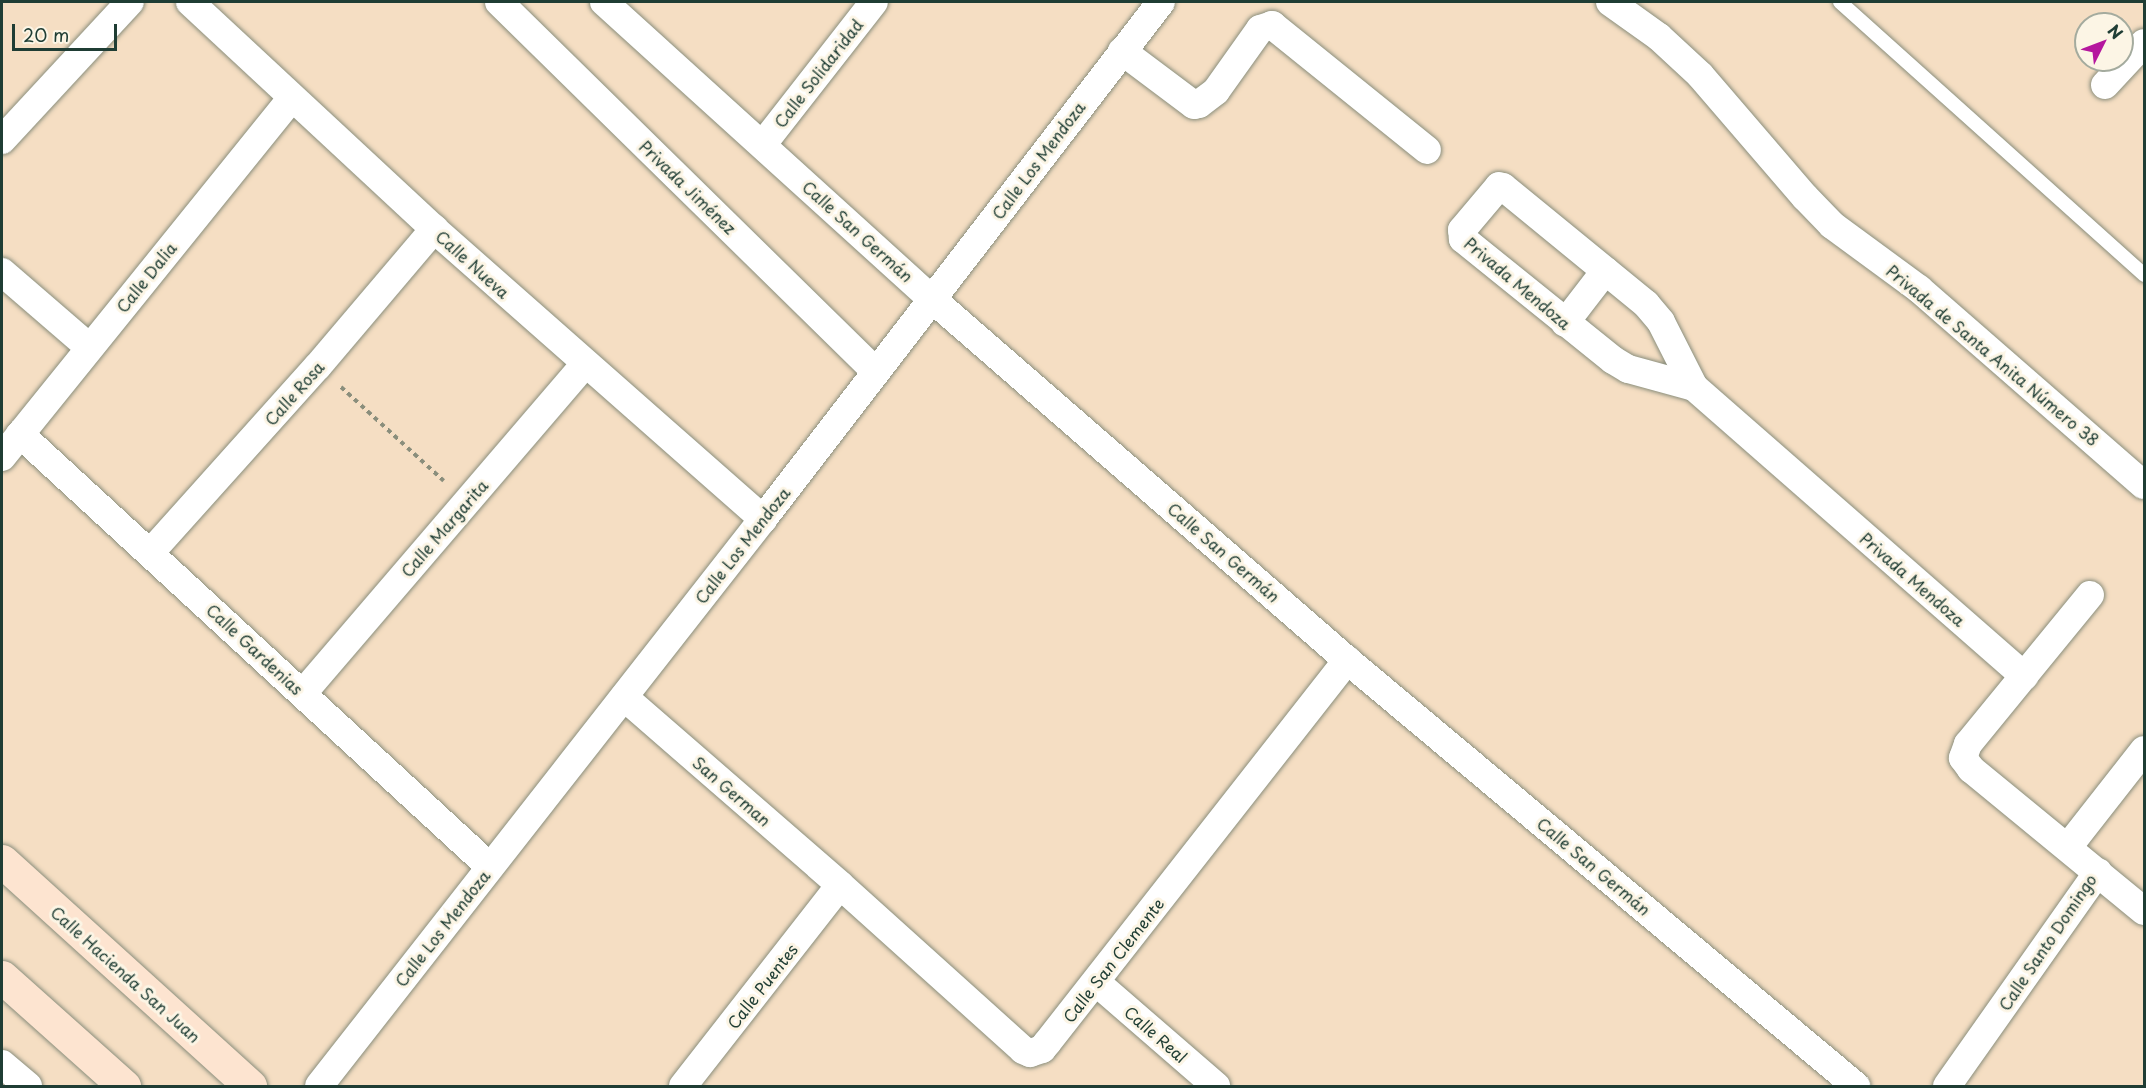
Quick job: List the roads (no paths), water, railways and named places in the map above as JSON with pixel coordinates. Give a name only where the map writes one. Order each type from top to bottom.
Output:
[{"type":"main road","name":"Calle Hacienda San Juan","points":[[2,861],[250,1086]]},
{"type":"main road","points":[[2,977],[124,1086]]},
{"type":"street","points":[[2,140],[130,2]]},
{"type":"street","name":"Calle Nueva","points":[[190,2],[434,229],[763,519]]},
{"type":"street","name":"Privada Jiménez","points":[[499,2],[876,372]]},
{"type":"street","name":"Calle San Germán","points":[[604,2],[932,299],[1347,660],[1856,1086]]},
{"type":"street","name":"Calle Solidaridad","points":[[763,144],[874,2]]},
{"type":"street","name":"Calle Los Mendoza","points":[[319,1086],[763,519],[1161,2]]},
{"type":"street","name":"Privada de Santa Anita Número 38","points":[[1610,2],[1659,38],[1700,75],[1832,225],[1919,289],[2145,485]]},
{"type":"street","points":[[1122,51],[1194,105],[1199,105],[1216,91],[1260,29],[1272,25],[1427,150]]},
{"type":"street","points":[[2105,85],[2145,43]]},
{"type":"street","name":"Calle Dalia","points":[[2,457],[292,98]]},
{"type":"street","name":"Privada Mendoza","points":[[1694,387],[1628,369],[1564,323],[1462,239],[1460,234],[1467,223],[1494,189],[1503,187],[1646,304],[1661,322],[1694,387],[2024,676]]},
{"type":"street","name":"Calle Rosa","points":[[150,553],[318,366],[434,229]]},
{"type":"street","points":[[1564,323],[1605,271]]},
{"type":"street","points":[[2,272],[89,347]]},
{"type":"street","name":"Calle Margarita","points":[[303,693],[585,364]]},
{"type":"street","name":"Calle Gardenias","points":[[20,434],[489,866]]},
{"type":"street","points":[[2090,595],[1968,744],[1963,758],[1971,769],[2068,847],[2145,750]]},
{"type":"street","name":"Calle San Clemente","points":[[840,885],[1023,1050],[1030,1053],[1042,1049],[1347,660]]},
{"type":"street","name":"San German","points":[[624,697],[840,885]]},
{"type":"street","name":"Calle Santo Domingo","points":[[1947,1086],[2098,872],[2068,847]]},
{"type":"street","points":[[2098,872],[2145,911]]},
{"type":"street","name":"Calle Puentes","points":[[683,1086],[840,885]]},
{"type":"street","name":"Calle Real","points":[[1096,982],[1216,1086]]},
{"type":"street","points":[[2,1064],[28,1086]]},
{"type":"lane","points":[[1840,2],[2145,275]]}]
